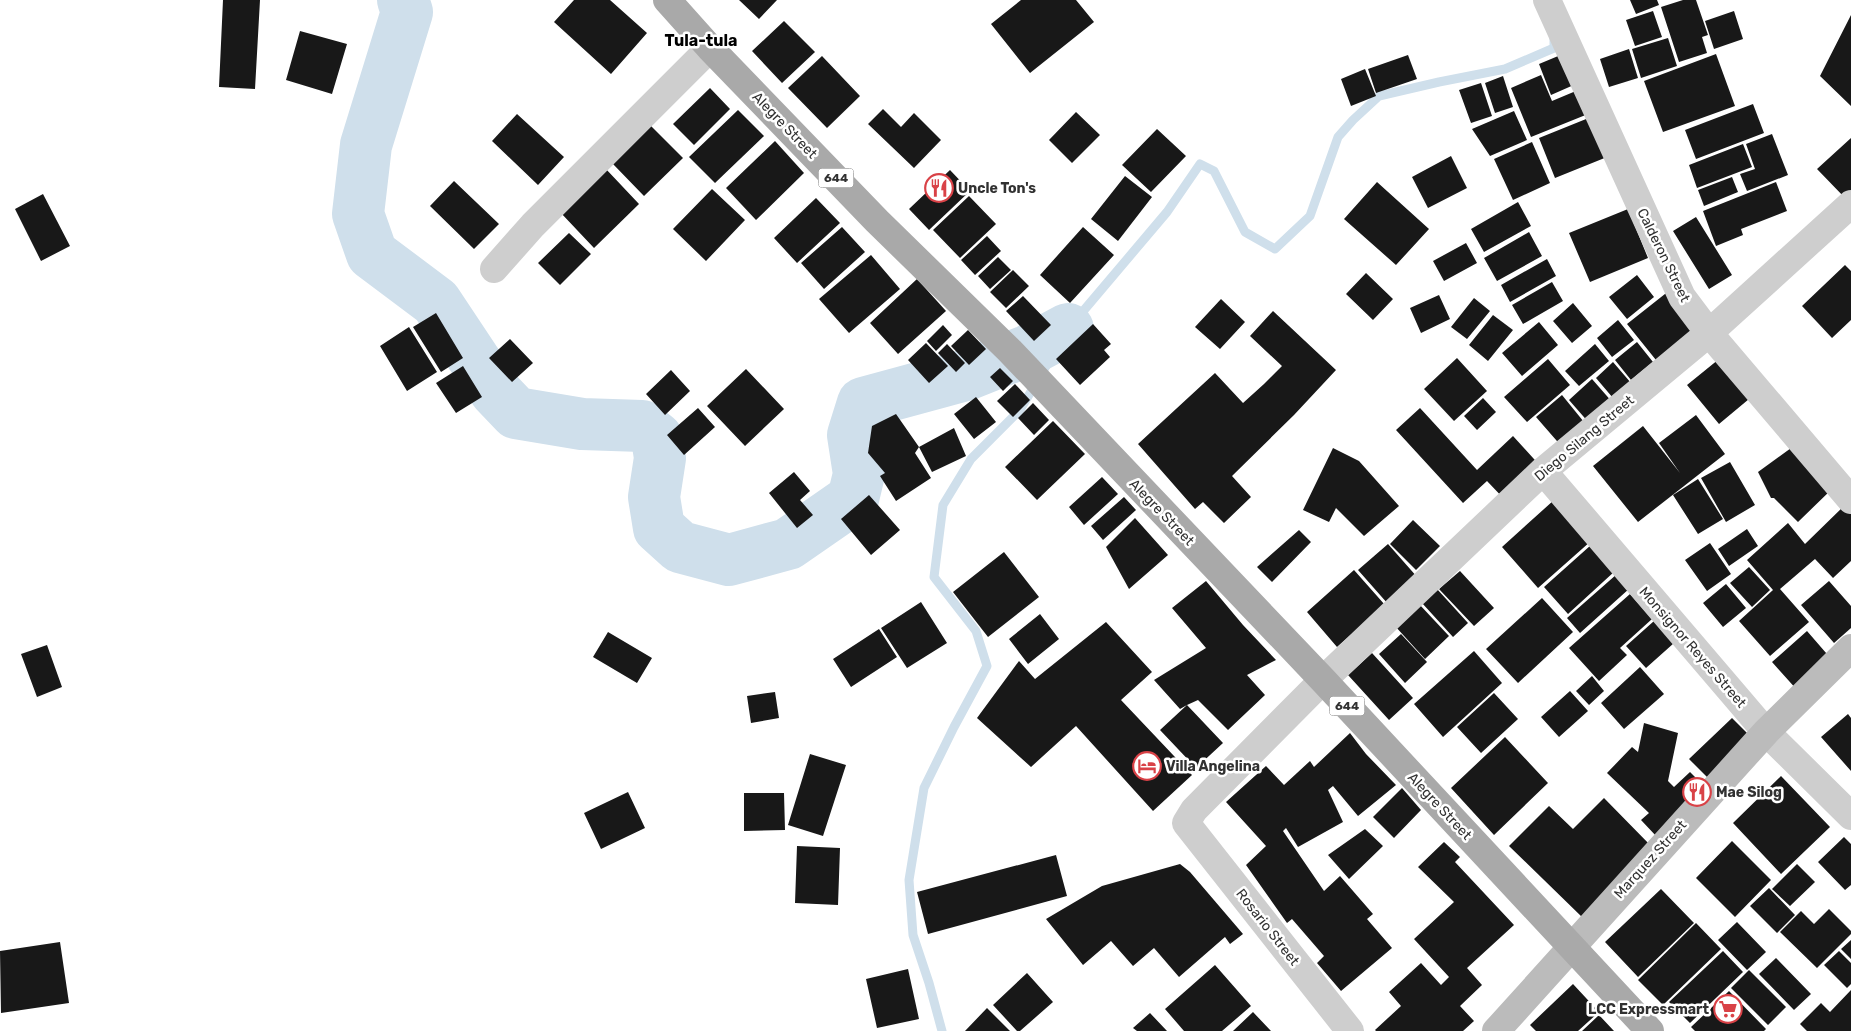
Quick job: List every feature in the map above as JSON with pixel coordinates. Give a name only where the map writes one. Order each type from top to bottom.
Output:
[{"type":"main road","name":"Alegre Street","points":[[667,0],[710,48],[877,221],[1010,351],[1040,385],[1323,680],[1650,1031]]},
{"type":"street","name":"Calderon Street","points":[[1547,0],[1682,297],[1709,333],[1851,500]]},
{"type":"street","points":[[494,269],[532,224],[710,48]]},
{"type":"street","name":"Diego Silang Street","points":[[1186,823],[1194,810],[1323,680],[1543,471],[1709,333],[1851,204]]},
{"type":"street","name":"Monsignor Reyes Street","points":[[1543,471],[1766,732],[1851,816]]},
{"type":"street","name":"Marquez Street","points":[[1496,1031],[1766,732],[1851,648]]},
{"type":"street","name":"Rosario Street","points":[[1186,823],[1350,1031]]},
{"type":"building","points":[[223,0],[260,0],[255,89],[219,87]]},
{"type":"building","points":[[574,0],[610,0],[647,33],[611,74],[554,22]]},
{"type":"building","points":[[739,0],[777,0],[759,19]]},
{"type":"building","points":[[1021,0],[1076,0],[1094,22],[1030,73],[991,24]]},
{"type":"building","points":[[1630,0],[1657,0],[1659,5],[1636,14]]},
{"type":"building","points":[[1683,0],[1696,0],[1708,35],[1702,37],[1707,53],[1679,62],[1661,7]]},
{"type":"building","points":[[1653,11],[1662,37],[1635,46],[1626,20]]},
{"type":"building","points":[[1734,11],[1743,39],[1714,49],[1705,21]]},
{"type":"building","points":[[1851,15],[1851,106],[1820,76]]},
{"type":"building","points":[[784,21],[815,52],[782,83],[752,51]]},
{"type":"building","points":[[300,31],[347,44],[332,94],[286,80]]},
{"type":"building","points":[[1668,38],[1677,66],[1641,78],[1632,49]]},
{"type":"building","points":[[1629,49],[1638,78],[1609,87],[1600,59]]},
{"type":"building","points":[[1563,54],[1576,84],[1551,95],[1539,64]]},
{"type":"building","points":[[1716,54],[1735,106],[1663,132],[1644,81]]},
{"type":"building","points":[[1408,55],[1417,79],[1376,93],[1368,69]]},
{"type":"building","points":[[822,56],[860,96],[827,128],[788,88]]},
{"type":"building","points":[[1365,69],[1376,96],[1351,106],[1341,79]]},
{"type":"building","points":[[1541,75],[1552,101],[1583,88],[1593,112],[1531,137],[1511,88]]},
{"type":"building","points":[[1503,76],[1513,107],[1495,113],[1485,83]]},
{"type":"building","points":[[1481,83],[1492,116],[1471,123],[1459,90]]},
{"type":"building","points":[[710,88],[730,109],[694,145],[673,124]]},
{"type":"building","points":[[1753,104],[1764,133],[1696,159],[1685,130]]},
{"type":"building","points":[[883,109],[901,127],[914,113],[941,140],[914,168],[868,124]]},
{"type":"building","points":[[738,110],[764,136],[715,183],[689,157]]},
{"type":"building","points":[[1514,111],[1527,140],[1490,156],[1472,129]]},
{"type":"building","points":[[1076,112],[1100,135],[1072,163],[1049,140]]},
{"type":"building","points":[[517,114],[564,157],[538,185],[492,141]]},
{"type":"building","points":[[1596,115],[1612,155],[1555,178],[1539,138]]},
{"type":"building","points":[[650,125],[683,158],[644,196],[612,163]]},
{"type":"building","points":[[1157,129],[1186,156],[1151,192],[1122,165]]},
{"type":"building","points":[[1772,134],[1788,175],[1747,191],[1740,174],[1755,169],[1746,144]]},
{"type":"building","points":[[1851,138],[1851,195],[1846,199],[1817,169]]},
{"type":"building","points":[[775,141],[804,173],[756,220],[726,188]]},
{"type":"building","points":[[1532,142],[1550,183],[1513,200],[1494,159]]},
{"type":"building","points":[[1743,144],[1752,167],[1697,188],[1689,165]]},
{"type":"building","points":[[1451,156],[1467,188],[1428,208],[1412,177]]},
{"type":"building","points":[[605,168],[639,204],[594,248],[560,212]]},
{"type":"building","points":[[950,170],[970,191],[929,230],[909,209]]},
{"type":"building","points":[[1125,176],[1152,197],[1118,241],[1091,219]]},
{"type":"building","points":[[1732,177],[1738,192],[1704,206],[1698,190]]},
{"type":"building","points":[[454,181],[499,224],[474,249],[430,206]]},
{"type":"building","points":[[1377,182],[1429,229],[1396,265],[1344,219]]},
{"type":"building","points":[[1776,182],[1787,211],[1741,229],[1743,235],[1716,246],[1703,211]]},
{"type":"building","points":[[712,189],[745,220],[706,261],[673,229]]},
{"type":"building","points":[[43,194],[70,246],[41,261],[15,209]]},
{"type":"building","points":[[969,196],[996,224],[960,258],[933,230]]},
{"type":"building","points":[[816,198],[840,223],[797,263],[774,238]]},
{"type":"building","points":[[1518,202],[1531,226],[1484,252],[1471,229]]},
{"type":"building","points":[[1628,209],[1648,258],[1590,282],[1569,233]]},
{"type":"building","points":[[1696,217],[1732,275],[1709,289],[1673,231]]},
{"type":"building","points":[[842,227],[865,252],[824,289],[801,263]]},
{"type":"building","points":[[1083,227],[1114,255],[1070,303],[1040,275]]},
{"type":"building","points":[[1529,232],[1542,256],[1497,281],[1484,258]]},
{"type":"building","points":[[569,233],[591,254],[560,285],[538,263]]},
{"type":"building","points":[[987,236],[1001,251],[975,275],[961,260]]},
{"type":"building","points":[[1466,243],[1477,263],[1444,281],[1433,261]]},
{"type":"building","points":[[871,255],[900,289],[849,333],[819,299]]},
{"type":"building","points":[[998,257],[1011,270],[990,289],[978,276]]},
{"type":"building","points":[[1547,259],[1556,276],[1510,302],[1501,285]]},
{"type":"building","points":[[1845,265],[1851,271],[1851,320],[1832,338],[1802,306]]},
{"type":"building","points":[[1013,270],[1029,286],[1006,308],[990,292]]},
{"type":"building","points":[[1366,273],[1393,299],[1373,320],[1346,294]]},
{"type":"building","points":[[1637,275],[1654,297],[1627,319],[1609,297]]},
{"type":"building","points":[[917,279],[946,311],[898,354],[870,323]]},
{"type":"building","points":[[1552,282],[1563,301],[1523,324],[1512,305]]},
{"type":"building","points":[[1670,290],[1703,331],[1660,365],[1627,324]]},
{"type":"building","points":[[1439,295],[1450,319],[1421,333],[1410,308]]},
{"type":"building","points":[[1023,296],[1051,325],[1034,341],[1006,311]]},
{"type":"building","points":[[1474,298],[1490,311],[1467,339],[1451,327]]},
{"type":"building","points":[[1221,299],[1245,322],[1220,349],[1195,327]]},
{"type":"building","points":[[1573,303],[1592,326],[1572,343],[1553,321]]},
{"type":"building","points":[[1273,311],[1336,370],[1294,415],[1232,476],[1251,497],[1224,523],[1203,502],[1195,509],[1138,444],[1215,373],[1243,403],[1264,384],[1282,366],[1250,336]]},
{"type":"building","points":[[436,313],[463,358],[441,372],[413,327]]},
{"type":"building","points":[[1493,315],[1513,330],[1488,361],[1469,345]]},
{"type":"building","points":[[1618,320],[1634,340],[1612,357],[1597,338]]},
{"type":"building","points":[[1539,322],[1558,345],[1522,376],[1502,353]]},
{"type":"building","points":[[1093,324],[1111,344],[1104,350],[1110,357],[1080,385],[1056,359]]},
{"type":"building","points":[[943,325],[952,335],[936,351],[927,341]]},
{"type":"building","points":[[409,327],[437,372],[407,391],[380,346]]},
{"type":"building","points":[[968,330],[986,349],[969,365],[951,346]]},
{"type":"building","points":[[510,339],[533,363],[512,382],[489,358]]},
{"type":"building","points":[[1637,342],[1653,362],[1631,380],[1615,360]]},
{"type":"building","points":[[926,343],[948,366],[929,383],[908,360]]},
{"type":"building","points":[[947,344],[965,363],[956,372],[938,353]]},
{"type":"building","points":[[1595,344],[1609,361],[1579,386],[1565,371]]},
{"type":"building","points":[[1724,355],[1755,394],[1719,424],[1687,385]]},
{"type":"building","points":[[1457,358],[1487,391],[1454,421],[1424,389]]},
{"type":"building","points":[[1548,359],[1570,385],[1527,422],[1504,397]]},
{"type":"building","points":[[1613,362],[1631,383],[1613,398],[1596,378]]},
{"type":"building","points":[[463,366],[482,397],[456,413],[436,383]]},
{"type":"building","points":[[1000,368],[1013,381],[1003,391],[990,377]]},
{"type":"building","points":[[746,369],[784,409],[745,446],[707,406]]},
{"type":"building","points":[[671,370],[690,391],[665,415],[646,394]]},
{"type":"building","points":[[1592,379],[1613,403],[1590,424],[1569,400]]},
{"type":"building","points":[[1015,384],[1030,400],[1013,417],[997,401]]},
{"type":"building","points":[[1562,395],[1588,427],[1563,448],[1536,417]]},
{"type":"building","points":[[976,397],[996,422],[974,439],[954,414]]},
{"type":"building","points":[[1483,398],[1496,412],[1477,430],[1464,416]]},
{"type":"building","points":[[1033,403],[1049,420],[1034,435],[1018,418]]},
{"type":"building","points":[[698,408],[715,427],[684,455],[667,435]]},
{"type":"building","points":[[1420,408],[1477,470],[1513,436],[1543,469],[1507,502],[1487,481],[1463,503],[1396,430]]},
{"type":"building","points":[[896,414],[919,447],[915,453],[931,478],[896,501],[880,476],[885,473],[868,453],[872,426]]},
{"type":"building","points":[[1696,415],[1725,454],[1638,522],[1593,466],[1643,426],[1680,473],[1659,443]]},
{"type":"building","points":[[1053,421],[1085,454],[1037,500],[1005,467]]},
{"type":"building","points":[[954,428],[966,456],[932,472],[919,447]]},
{"type":"building","points":[[1798,443],[1833,488],[1798,522],[1774,498],[1771,498],[1758,472]]},
{"type":"building","points":[[1333,448],[1359,461],[1399,506],[1364,536],[1336,508],[1329,522],[1303,510]]},
{"type":"building","points":[[1730,462],[1755,505],[1726,522],[1701,478]]},
{"type":"building","points":[[794,472],[810,491],[800,500],[813,515],[797,528],[769,493]]},
{"type":"building","points":[[1102,477],[1118,494],[1084,525],[1069,507]]},
{"type":"building","points":[[1698,479],[1723,519],[1698,534],[1673,495]]},
{"type":"building","points":[[869,495],[900,530],[871,555],[841,519]]},
{"type":"building","points":[[1124,497],[1136,510],[1103,540],[1091,526]]},
{"type":"building","points":[[1554,500],[1591,541],[1538,588],[1502,547]]},
{"type":"building","points":[[1846,504],[1851,509],[1851,561],[1833,578],[1815,559],[1780,589],[1809,622],[1770,656],[1739,621],[1773,590],[1747,560],[1788,523],[1805,544]]},
{"type":"building","points":[[1135,518],[1168,555],[1129,589],[1106,547]]},
{"type":"building","points":[[1413,520],[1440,546],[1416,570],[1390,544]]},
{"type":"building","points":[[1747,529],[1758,546],[1729,566],[1718,549]]},
{"type":"building","points":[[1299,530],[1311,542],[1272,582],[1257,567]]},
{"type":"building","points":[[1710,543],[1731,574],[1707,591],[1685,560]]},
{"type":"building","points":[[1388,544],[1418,578],[1388,604],[1358,570]]},
{"type":"building","points":[[1591,545],[1615,571],[1568,614],[1544,587]]},
{"type":"building","points":[[1004,552],[1039,597],[988,637],[953,592]]},
{"type":"building","points":[[1749,567],[1770,590],[1752,607],[1730,583]]},
{"type":"building","points":[[1354,570],[1385,605],[1337,647],[1307,612]]},
{"type":"building","points":[[1460,571],[1494,608],[1474,626],[1439,589]]},
{"type":"building","points":[[1617,574],[1630,588],[1580,633],[1567,618]]},
{"type":"building","points":[[1206,581],[1276,660],[1247,675],[1265,695],[1228,730],[1198,700],[1180,709],[1154,680],[1206,648],[1172,608]]},
{"type":"building","points":[[1829,581],[1851,606],[1851,628],[1834,643],[1801,605]]},
{"type":"building","points":[[1726,584],[1746,608],[1723,627],[1703,603]]},
{"type":"building","points":[[1437,589],[1468,623],[1453,637],[1422,603]]},
{"type":"building","points":[[1630,594],[1652,619],[1620,648],[1627,655],[1599,681],[1569,648]]},
{"type":"building","points":[[1542,598],[1573,632],[1518,683],[1486,649]]},
{"type":"building","points":[[921,602],[947,643],[907,668],[881,628]]},
{"type":"building","points":[[1419,604],[1449,636],[1425,659],[1395,626]]},
{"type":"building","points":[[1040,614],[1059,639],[1028,664],[1009,639]]},
{"type":"building","points":[[1654,621],[1674,643],[1646,668],[1626,646]]},
{"type":"building","points":[[1106,622],[1152,672],[1121,700],[1192,775],[1153,811],[1076,726],[1031,767],[977,718],[1019,661],[1035,679]]},
{"type":"building","points":[[879,629],[897,657],[851,687],[833,659]]},
{"type":"building","points":[[1807,631],[1833,661],[1798,691],[1772,662]]},
{"type":"building","points":[[608,632],[652,658],[637,683],[593,657]]},
{"type":"building","points":[[1401,634],[1427,662],[1405,683],[1379,654]]},
{"type":"building","points":[[47,645],[62,687],[37,697],[21,654]]},
{"type":"building","points":[[1474,651],[1502,683],[1443,737],[1414,704]]},
{"type":"building","points":[[1372,653],[1413,698],[1389,720],[1348,675]]},
{"type":"building","points":[[1640,667],[1664,694],[1624,729],[1601,703]]},
{"type":"building","points":[[1592,676],[1604,691],[1589,705],[1576,691]]},
{"type":"building","points":[[1570,691],[1588,711],[1559,737],[1541,717]]},
{"type":"building","points":[[775,692],[779,718],[751,723],[747,696]]},
{"type":"building","points":[[1494,693],[1518,719],[1481,753],[1457,727]]},
{"type":"building","points":[[1187,705],[1223,743],[1196,768],[1160,730]]},
{"type":"building","points":[[1848,714],[1851,718],[1851,771],[1821,737]]},
{"type":"building","points":[[1732,718],[1753,739],[1711,781],[1689,759]]},
{"type":"building","points":[[1644,723],[1678,733],[1668,781],[1674,787],[1690,772],[1706,788],[1657,837],[1641,820],[1649,813],[1607,773],[1632,747],[1638,752]]},
{"type":"building","points":[[1350,733],[1366,754],[1396,785],[1358,816],[1333,786],[1328,790],[1343,822],[1298,847],[1286,828],[1283,831],[1324,891],[1340,876],[1373,914],[1367,919],[1392,948],[1341,991],[1317,963],[1324,956],[1292,919],[1287,923],[1246,865],[1266,846],[1226,802],[1266,766],[1284,785],[1310,761],[1314,767]]},
{"type":"building","points":[[1505,737],[1548,783],[1494,835],[1451,788]]},
{"type":"building","points":[[810,754],[846,765],[823,836],[788,825]]},
{"type":"building","points":[[1781,776],[1830,827],[1781,874],[1733,823]]},
{"type":"building","points":[[1402,788],[1421,810],[1394,838],[1373,817]]},
{"type":"building","points":[[628,792],[645,828],[601,849],[584,813]]},
{"type":"building","points":[[744,793],[784,793],[785,830],[744,831]]},
{"type":"building","points":[[1604,798],[1653,848],[1583,918],[1509,846],[1549,806],[1573,829]]},
{"type":"building","points":[[1365,829],[1383,846],[1349,879],[1328,855]]},
{"type":"building","points":[[1844,837],[1851,844],[1851,885],[1845,890],[1818,862]]},
{"type":"building","points":[[1732,841],[1771,880],[1735,917],[1696,878]]},
{"type":"building","points":[[1444,842],[1460,857],[1455,862],[1514,925],[1467,968],[1482,985],[1460,1006],[1474,1021],[1463,1031],[1376,1031],[1401,1006],[1389,992],[1421,963],[1441,985],[1449,977],[1414,939],[1454,902],[1418,867]]},
{"type":"building","points":[[797,846],[840,848],[838,905],[795,903]]},
{"type":"building","points":[[1056,855],[1067,896],[928,934],[917,892]]},
{"type":"building","points":[[1180,864],[1190,872],[1243,934],[1230,944],[1225,937],[1179,977],[1154,948],[1133,966],[1111,941],[1083,965],[1046,919],[1102,886]]},
{"type":"building","points":[[1797,864],[1815,882],[1790,906],[1772,889]]},
{"type":"building","points":[[1769,888],[1795,915],[1777,933],[1750,906]]},
{"type":"building","points":[[1661,889],[1694,923],[1638,977],[1605,942]]},
{"type":"building","points":[[1829,909],[1851,931],[1851,934],[1817,968],[1780,932],[1801,911],[1814,924]]},
{"type":"building","points":[[1737,922],[1766,952],[1747,970],[1718,940]]},
{"type":"building","points":[[1696,923],[1721,949],[1663,1005],[1638,980]]},
{"type":"building","points":[[1851,940],[1851,959],[1841,949]]},
{"type":"building","points":[[60,942],[69,1003],[1,1013],[0,951]]},
{"type":"building","points":[[1723,951],[1743,972],[1690,1023],[1669,1002]]},
{"type":"building","points":[[1839,951],[1851,963],[1851,984],[1847,988],[1824,965]]},
{"type":"building","points":[[1776,958],[1811,994],[1794,1010],[1759,974]]},
{"type":"building","points":[[1215,965],[1251,1006],[1222,1031],[1184,1031],[1165,1009]]},
{"type":"building","points":[[908,969],[919,1019],[877,1028],[866,979]]},
{"type":"building","points":[[1749,970],[1786,1007],[1768,1025],[1731,988]]},
{"type":"building","points":[[1027,973],[1053,1002],[1020,1031],[1017,1031],[993,1005]]},
{"type":"building","points":[[1573,984],[1599,1012],[1578,1031],[1536,1031],[1530,1025]]},
{"type":"building","points":[[1851,990],[1851,1031],[1807,1031],[1800,1024],[1821,1003],[1830,1012]]},
{"type":"building","name":"LCC Expressmart","points":[[1729,991],[1766,1029],[1764,1031],[1695,1031],[1691,1027]]},
{"type":"building","points":[[987,1008],[1010,1031],[965,1031]]},
{"type":"building","points":[[1253,1012],[1271,1031],[1233,1031]]},
{"type":"building","points":[[1150,1013],[1167,1031],[1137,1031],[1133,1028]]},
{"type":"building","points":[[1599,1015],[1614,1031],[1582,1031]]},
{"type":"waterway","points":[[403,0],[407,12],[366,145],[358,214],[372,254],[436,302],[495,391],[516,413],[582,424],[642,426],[657,438],[660,458],[654,497],[659,528],[680,547],[729,560],[788,544],[853,499],[859,474],[853,435],[863,403],[966,375],[1029,350],[1068,329]]},
{"type":"waterway","points":[[942,1031],[913,935],[909,880],[924,788],[987,666],[976,631],[934,577],[943,505],[971,459],[1020,410],[1068,329],[1167,212],[1200,164],[1214,171],[1245,232],[1275,249],[1310,216],[1338,137],[1379,96],[1505,69],[1554,48],[1554,36]]},
{"type":"place","name":"Uncle Ton's","points":[[939,188]]},
{"type":"place","name":"Villa Angelina","points":[[1147,766]]},
{"type":"place","name":"Mae Silog","points":[[1697,792]]},
{"type":"place","name":"LCC Expressmart","points":[[1728,1009]]},
{"type":"district","name":"Tula-tula","points":[[701,40]]}]
